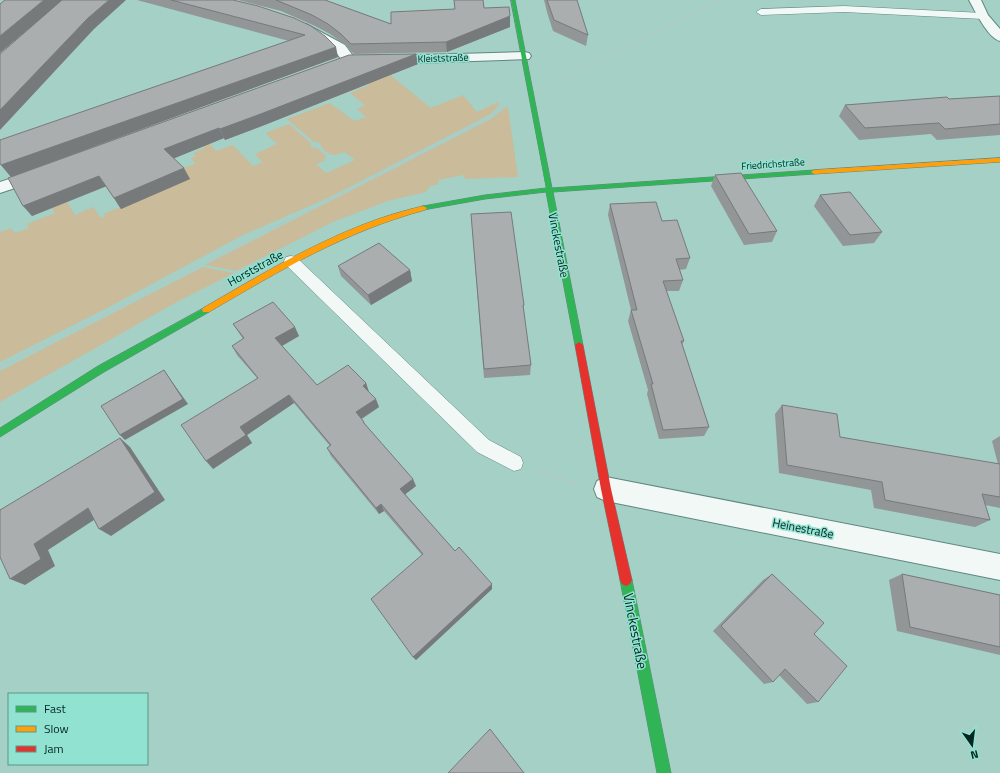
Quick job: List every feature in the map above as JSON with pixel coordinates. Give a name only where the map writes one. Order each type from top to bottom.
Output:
[{"type":"street","name":"Vinckestraße","points":[[513,0],[606,489],[637,633],[664,773]]},
{"type":"street","points":[[975,0],[983,16],[1000,37]]},
{"type":"street","name":"Kleiststraße","points":[[296,23],[340,48],[343,62],[524,56]]},
{"type":"street","name":"Friedrichstraße","points":[[548,190],[1000,160]]},
{"type":"street","points":[[0,188],[49,170]]},
{"type":"street","name":"Horststraße","points":[[0,433],[101,369],[291,261],[345,234],[398,214],[485,197],[548,190]]},
{"type":"street","name":"Heinestraße","points":[[606,489],[1000,567]]},
{"type":"lane","points":[[818,0],[819,3],[832,9]]},
{"type":"lane","points":[[761,12],[832,9],[983,16]]},
{"type":"lane","points":[[291,261],[483,446],[514,463]]},
{"type":"path","points":[[566,79],[719,0]]},
{"type":"path","points":[[0,367],[490,118]]},
{"type":"path","points":[[514,463],[559,480],[606,489]]},
{"type":"shaded area","points":[[389,74],[431,108],[463,95],[477,112],[498,102],[499,105],[491,114],[330,197],[243,235],[109,307],[0,362],[0,232],[11,228],[15,233],[29,228],[27,224],[55,213],[52,208],[67,202],[75,215],[93,207],[101,218],[105,216],[103,214],[120,207],[108,191],[177,161],[183,168],[195,164],[191,158],[196,156],[193,153],[205,148],[200,143],[206,140],[216,151],[233,145],[253,166],[262,162],[255,154],[277,144],[265,133],[289,124],[311,143],[311,147],[317,148],[326,156],[324,161],[316,164],[326,173],[355,160],[344,152],[337,155],[329,154],[321,147],[320,143],[314,142],[287,119],[330,103],[354,121],[366,117],[357,109],[365,105],[350,93],[369,85],[367,83]]},
{"type":"shaded area","points":[[508,107],[518,177],[466,179],[463,175],[438,180],[439,184],[430,186],[426,192],[388,201],[333,222],[236,271],[205,265],[491,119]]},
{"type":"shaded area","points":[[203,267],[234,273],[175,303],[0,402],[0,371]]},
{"type":"building","points":[[5,0],[44,0],[0,36],[0,4]]},
{"type":"building","points":[[62,0],[109,0],[88,18],[0,110],[0,54]]},
{"type":"building","points":[[171,0],[233,0],[258,6],[294,18],[311,26],[325,36],[336,47],[1,165],[0,140],[305,35]]},
{"type":"building","points":[[276,0],[325,0],[391,24],[391,12],[455,9],[454,0],[483,0],[484,8],[509,7],[510,16],[446,42],[351,44],[328,24],[312,15]]},
{"type":"building","points":[[547,0],[577,0],[588,35],[554,20]]},
{"type":"building","points":[[416,54],[258,115],[164,149],[184,168],[114,198],[99,176],[23,206],[8,178],[349,55]]},
{"type":"building","points":[[1000,96],[1000,124],[945,129],[939,123],[865,128],[845,105],[947,97],[949,99]]},
{"type":"building","points":[[741,173],[777,231],[749,234],[715,175]]},
{"type":"building","points":[[850,192],[882,232],[850,235],[820,195]]},
{"type":"building","points":[[656,202],[662,221],[677,220],[690,258],[676,259],[683,280],[663,281],[684,341],[681,341],[709,427],[663,430],[651,384],[653,384],[631,310],[637,310],[610,204]]},
{"type":"building","points":[[511,212],[531,365],[484,369],[471,214]]},
{"type":"building","points":[[379,243],[410,270],[368,295],[338,266]]},
{"type":"building","points":[[273,302],[295,327],[275,338],[317,385],[348,365],[366,383],[363,386],[376,399],[356,412],[413,479],[400,489],[455,551],[459,547],[492,584],[413,657],[371,599],[423,554],[381,504],[376,508],[327,448],[331,445],[289,395],[240,427],[246,435],[206,461],[181,425],[258,378],[232,346],[244,338],[233,324]]},
{"type":"building","points":[[164,370],[183,399],[120,435],[101,406]]},
{"type":"building","points":[[782,405],[837,414],[840,437],[1000,464],[1000,497],[982,494],[990,520],[885,500],[882,482],[787,465]]},
{"type":"building","points":[[120,438],[155,492],[99,529],[88,508],[34,544],[41,559],[10,579],[0,557],[0,510]]},
{"type":"building","points":[[772,574],[824,623],[814,634],[847,666],[818,702],[785,669],[773,682],[721,626]]},
{"type":"building","points":[[902,574],[1000,595],[1000,647],[910,627]]},
{"type":"building","points":[[490,729],[524,773],[448,773]]},
{"type":"traffic: fast","points":[[513,0],[579,345]]},
{"type":"traffic: fast","points":[[423,208],[485,197],[548,190],[814,172]]},
{"type":"traffic: fast","points":[[0,433],[101,369],[206,310]]},
{"type":"traffic: fast","points":[[626,580],[664,773]]},
{"type":"traffic: slow","points":[[814,172],[1000,160]]},
{"type":"traffic: slow","points":[[206,310],[284,265],[338,238],[365,226],[423,208]]},
{"type":"traffic: jam","points":[[579,345],[606,489],[626,580]]}]
